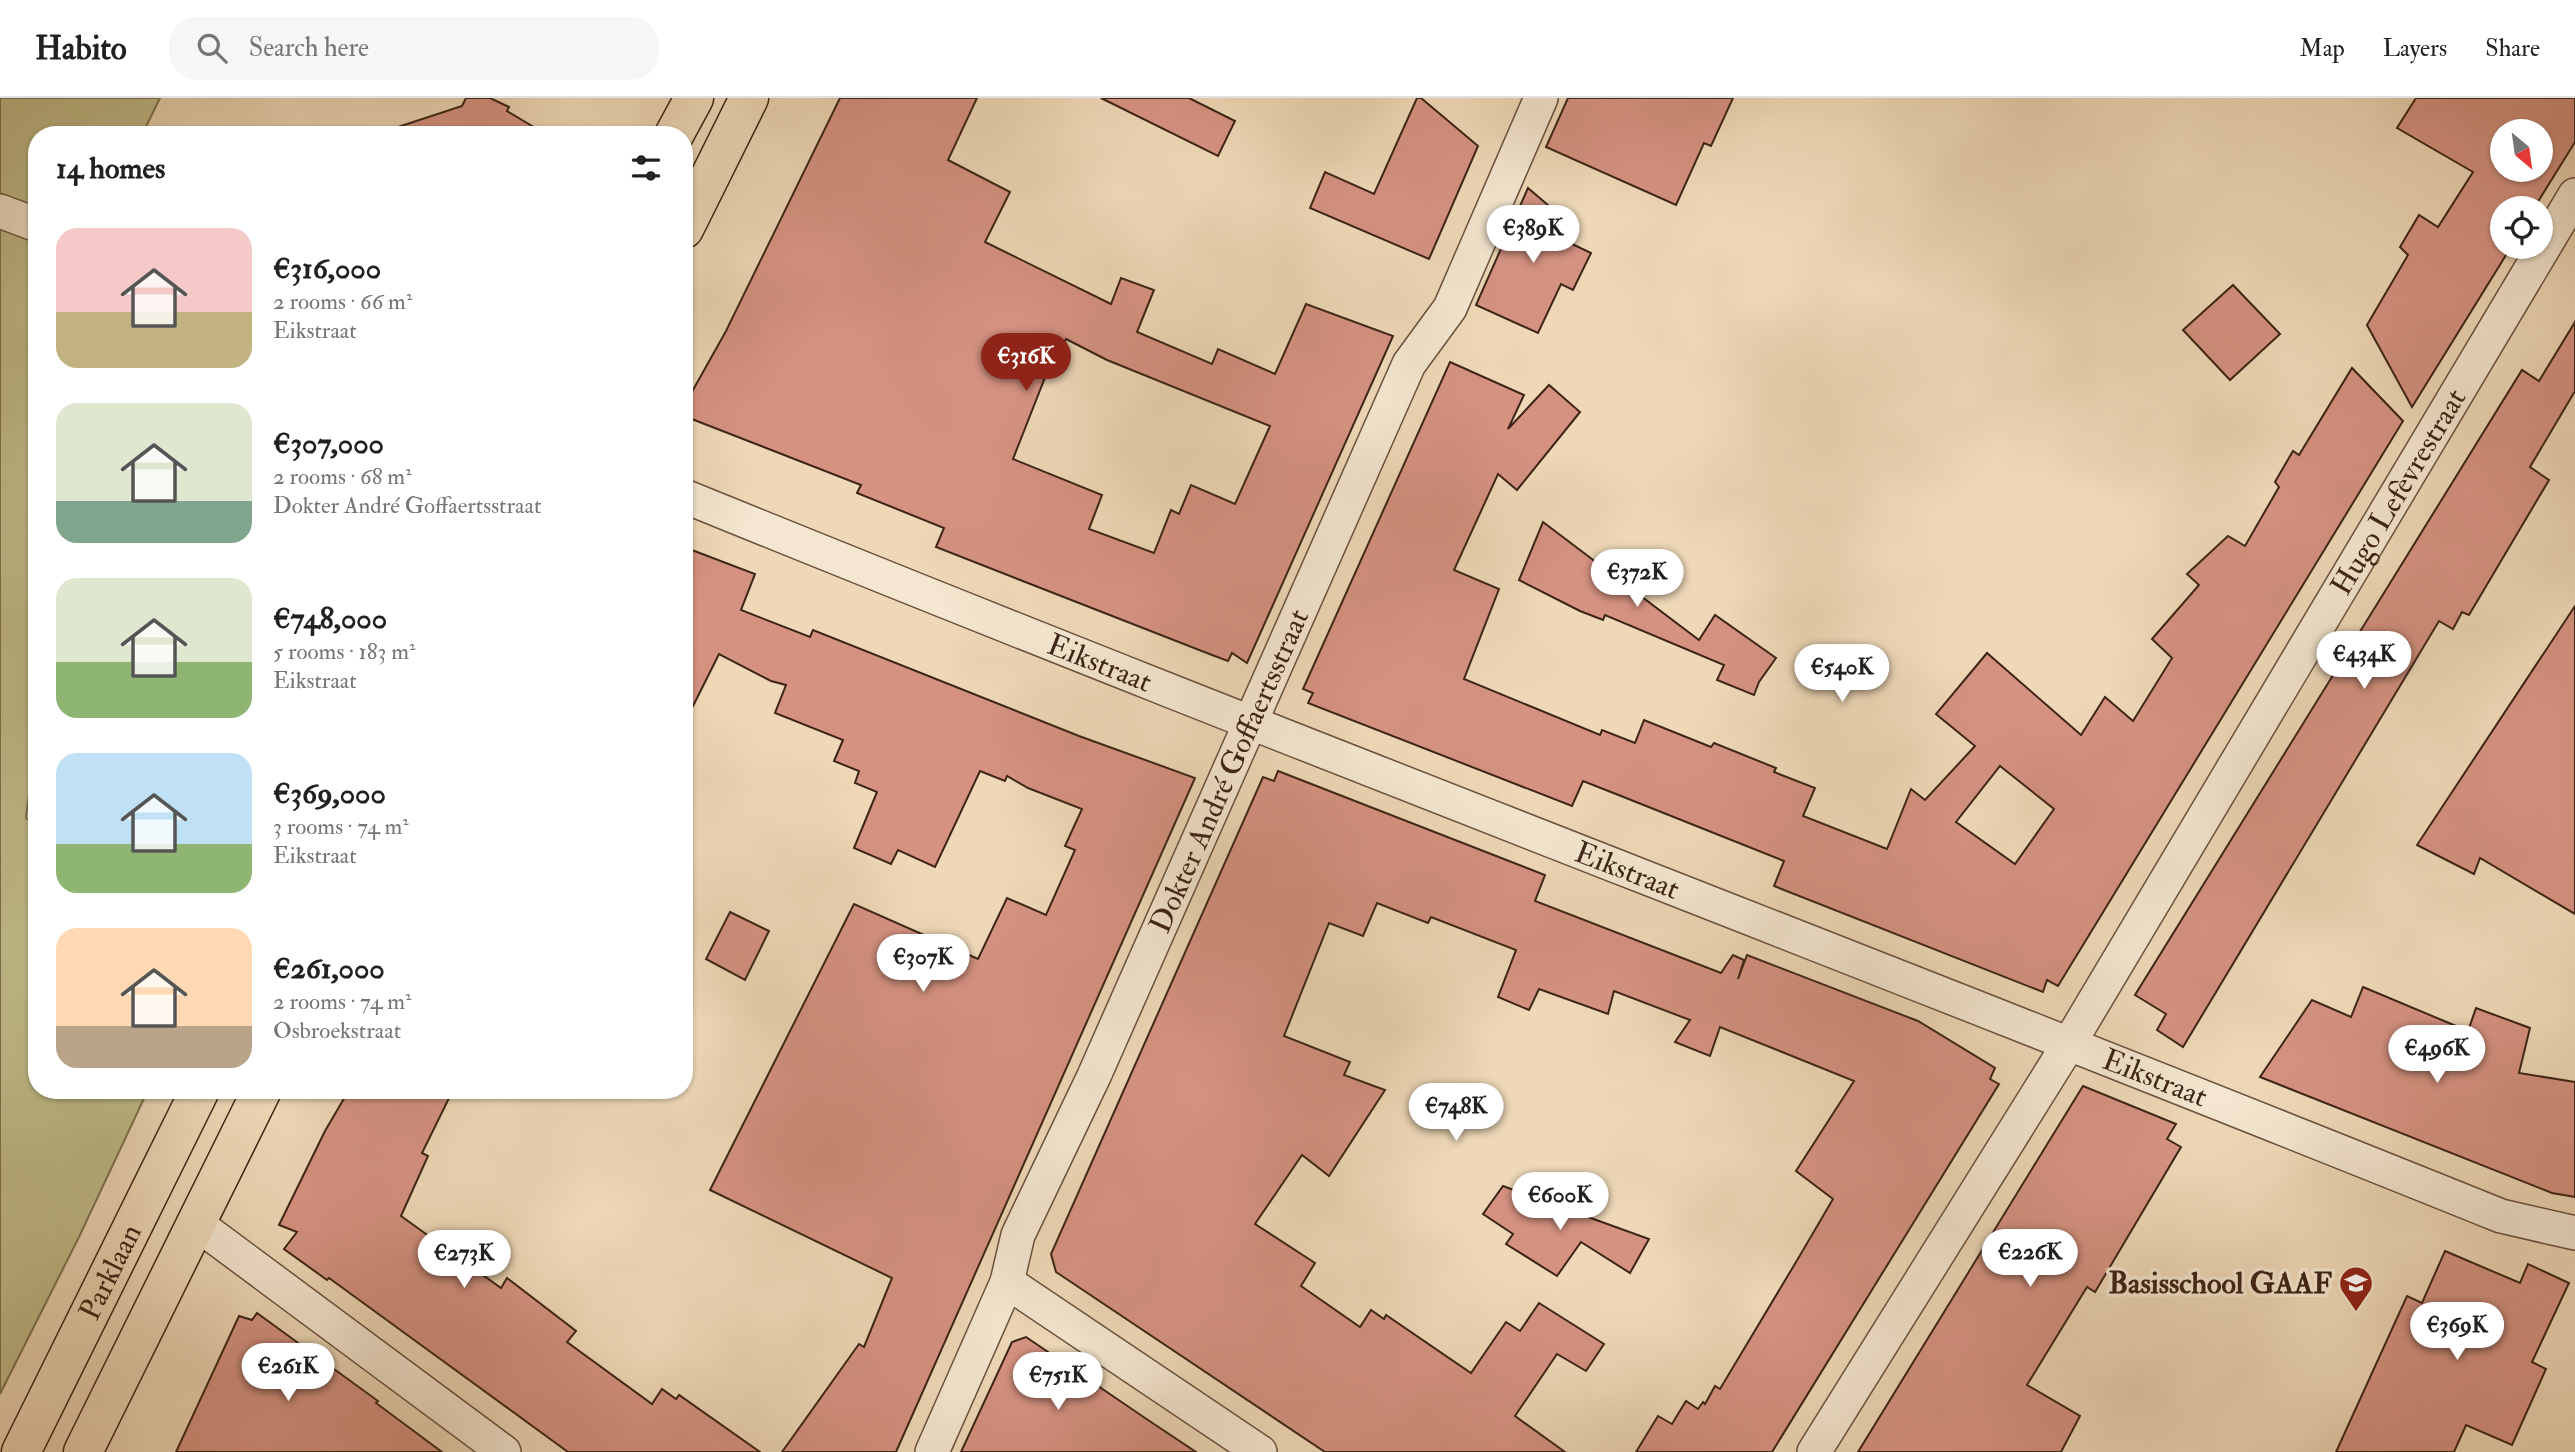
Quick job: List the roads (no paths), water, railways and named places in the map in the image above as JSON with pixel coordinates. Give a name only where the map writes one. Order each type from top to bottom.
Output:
[{"type":"main road","points":[[679,126],[694,98]]},
{"type":"main road","points":[[693,211],[749,98]]},
{"type":"main road","name":"Parklaan","points":[[20,1452],[196,1099]]},
{"type":"main road","name":"Parklaan","points":[[83,1452],[258,1099]]},
{"type":"street","name":"Dokter André Goffaertsstraat","points":[[932,1452],[1007,1282],[1018,1235],[1094,1076],[1409,364],[1450,308],[1541,98]]},
{"type":"street","name":"Hugo Lefèvrestraat","points":[[1814,1452],[2070,1042],[2575,195]]},
{"type":"street","points":[[0,211],[28,222]]},
{"type":"street","name":"Eikstraat","points":[[693,500],[1248,723],[2070,1042],[2501,1216],[2575,1233]]},
{"type":"street","points":[[197,1224],[505,1452]]},
{"type":"street","points":[[1007,1282],[1260,1452]]},
{"type":"place","name":"Basisschool GAAF","points":[[2356,1313]]}]
